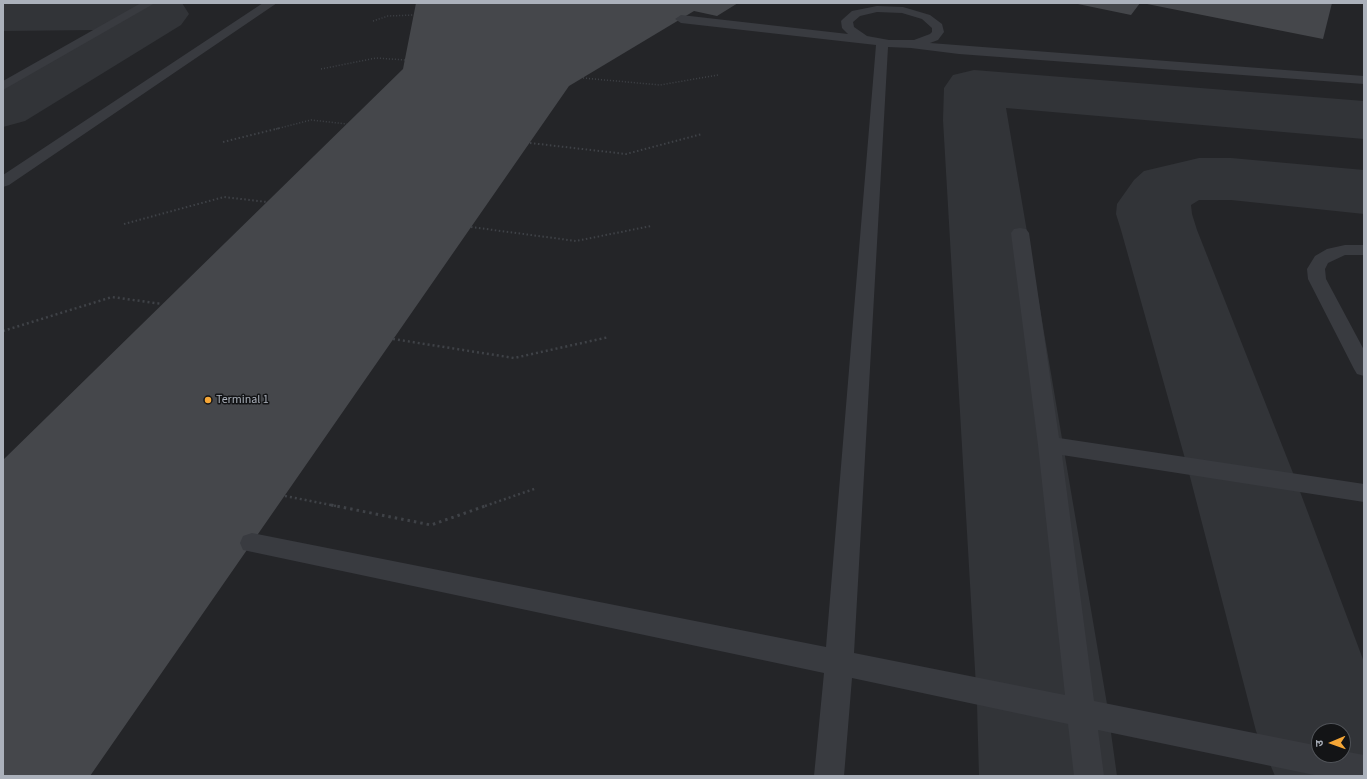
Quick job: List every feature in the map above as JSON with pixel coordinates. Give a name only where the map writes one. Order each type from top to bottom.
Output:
[{"type":"lane","points":[[3,86],[149,3]]},
{"type":"lane","points":[[3,182],[271,3]]},
{"type":"lane","points":[[778,30],[816,27],[847,21],[856,13],[887,6],[926,17],[934,22],[938,30],[971,43],[1031,54]]},
{"type":"lane","points":[[681,19],[959,50],[1031,54],[1364,80]]},
{"type":"lane","points":[[847,21],[848,28],[873,41]]},
{"type":"lane","points":[[912,44],[927,41],[934,37],[938,30]]},
{"type":"lane","points":[[829,776],[839,663],[873,41]]},
{"type":"lane","points":[[1020,233],[1089,776]]},
{"type":"lane","points":[[1364,250],[1345,250],[1333,253],[1320,260],[1316,269],[1317,279],[1364,369]]},
{"type":"lane","points":[[1048,445],[1364,493]]},
{"type":"lane","points":[[252,543],[1364,770]]},
{"type":"path","points":[[373,21],[388,16],[414,15]]},
{"type":"path","points":[[321,69],[376,58],[405,60]]},
{"type":"path","points":[[582,78],[660,85],[718,75]]},
{"type":"path","points":[[223,142],[311,120],[347,124]]},
{"type":"path","points":[[530,143],[626,154],[702,134]]},
{"type":"path","points":[[124,224],[224,196],[267,202]]},
{"type":"path","points":[[471,227],[576,241],[650,226]]},
{"type":"path","points":[[3,331],[112,297],[162,304]]},
{"type":"path","points":[[394,339],[514,358],[609,336]]},
{"type":"path","points":[[284,496],[432,525],[537,488]]},
{"type":"shaded area","points":[[3,3],[1364,3],[1364,776],[3,776]]},
{"type":"building","name":"Terminal 1","points":[[416,3],[738,3],[717,16],[694,11],[569,86],[90,776],[3,776],[3,460],[403,69]]},
{"type":"building","points":[[1073,3],[1140,3],[1131,15]]},
{"type":"building","points":[[1142,3],[1332,3],[1323,39]]},
{"type":"taxiway","points":[[3,15],[163,14],[3,108]]},
{"type":"taxiway","points":[[1048,776],[1042,704],[975,120],[974,88],[1077,95],[1364,120]]},
{"type":"taxiway","points":[[1320,723],[1241,473],[1159,230],[1154,214],[1154,204],[1169,186],[1199,179],[1231,179],[1364,192]]},
{"type":"place","name":"Terminal 1","points":[[208,400]]}]
